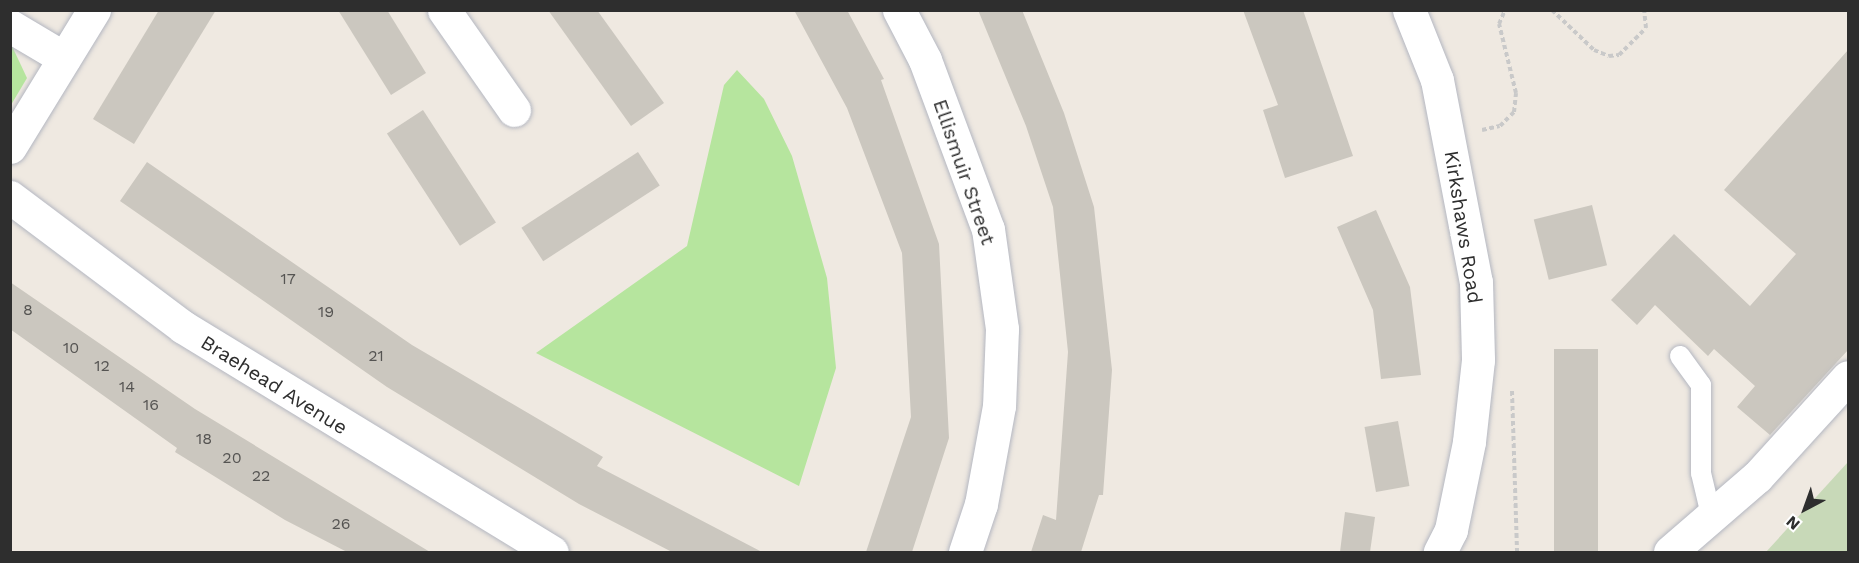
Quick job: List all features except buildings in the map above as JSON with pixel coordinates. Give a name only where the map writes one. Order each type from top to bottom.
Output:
[{"type":"street","points":[[10,147],[94,10]]},
{"type":"street","points":[[444,10],[514,110]]},
{"type":"street","name":"Ellismuir Street","points":[[899,10],[925,60],[988,229],[1002,329],[999,406],[981,504],[965,552]]},
{"type":"street","name":"Kirkshaws Road","points":[[1409,10],[1437,80],[1476,282],[1478,360],[1469,442],[1451,530],[1440,552]]},
{"type":"street","points":[[10,26],[64,58]]},
{"type":"street","name":"Braehead Avenue","points":[[10,196],[183,327],[552,552]]},
{"type":"street","points":[[1670,552],[1757,477],[1848,377]]},
{"type":"lane","points":[[1680,356],[1701,385],[1701,473],[1711,515]]},
{"type":"path","points":[[1449,136],[1500,126],[1514,112],[1516,93],[1499,24],[1505,10]]},
{"type":"path","points":[[1552,10],[1594,50],[1609,56],[1619,55],[1646,28],[1644,10]]},
{"type":"path","points":[[1512,386],[1517,552]]},
{"type":"green space","points":[[11,44],[27,78],[11,105]]},
{"type":"green space","points":[[737,70],[764,99],[792,156],[827,278],[836,368],[799,486],[536,353],[687,246],[724,85]]},
{"type":"green space","points":[[1848,462],[1848,552],[1766,552]]}]
